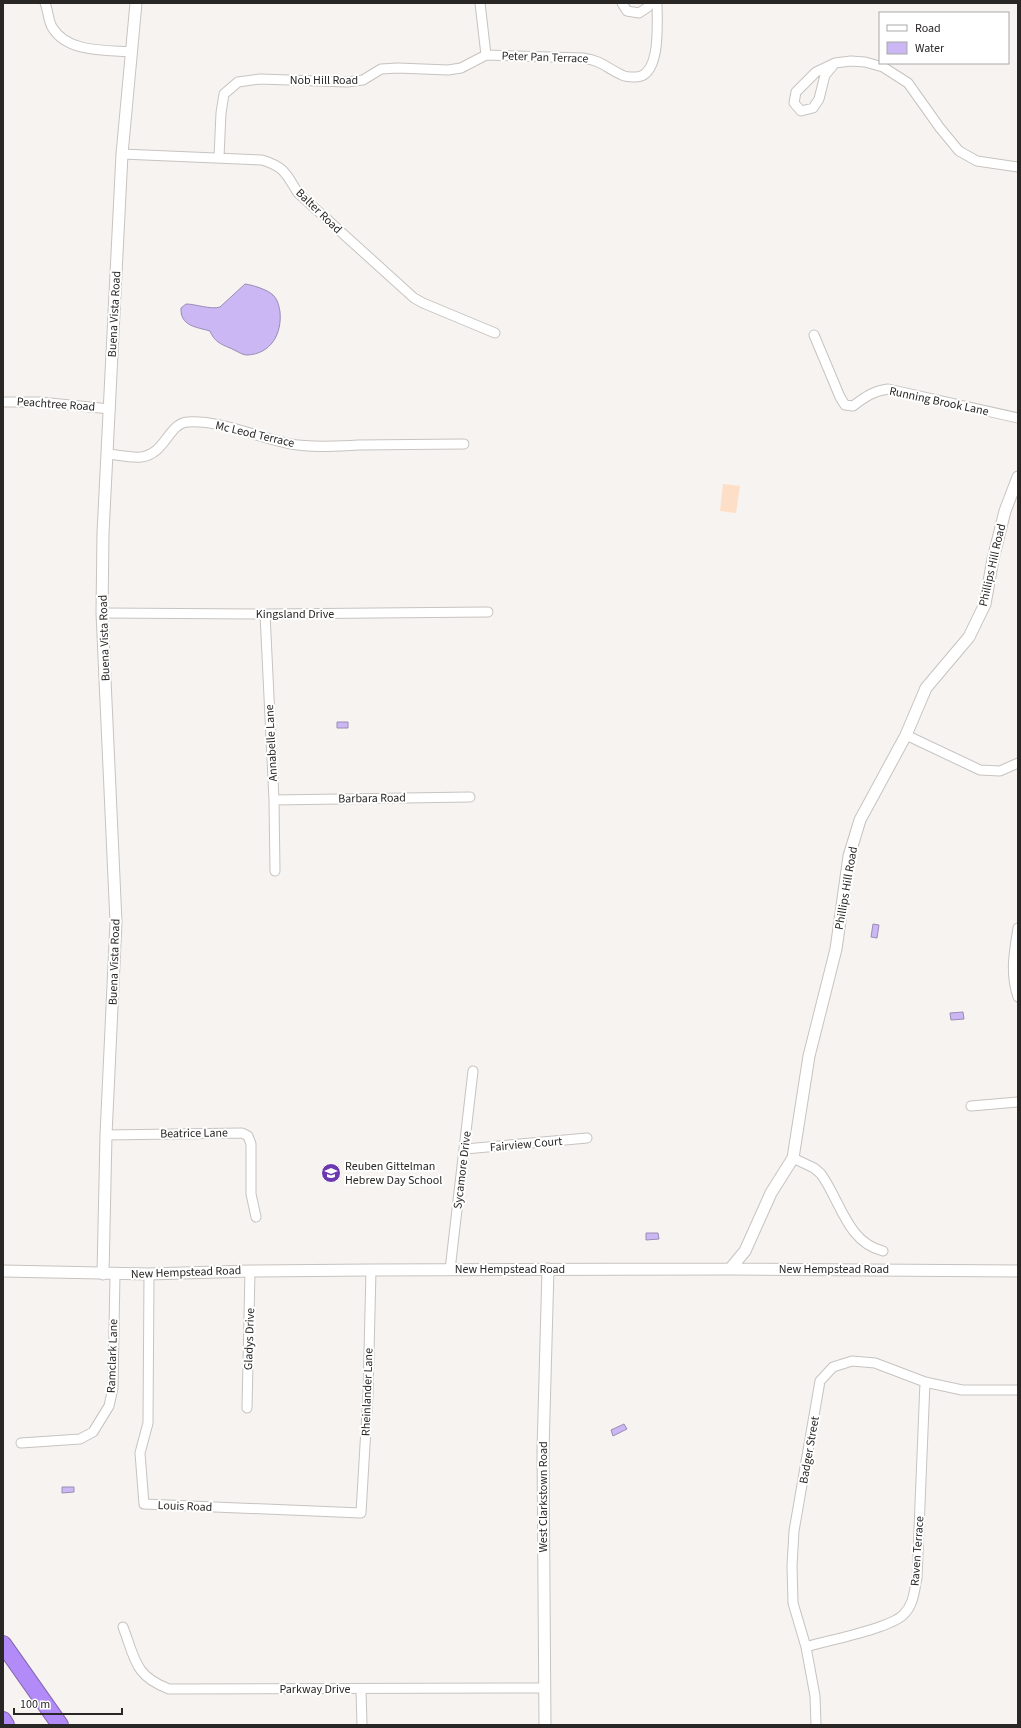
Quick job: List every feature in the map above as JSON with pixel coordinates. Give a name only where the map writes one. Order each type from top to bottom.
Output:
[{"type":"highway","points":[[3,1638],[22,1672]]},
{"type":"highway","points":[[3,1644],[60,1725]]},
{"type":"highway","points":[[3,1720],[6,1725]]},
{"type":"street","points":[[45,3],[51,26],[62,38],[74,45],[93,50],[132,52]]},
{"type":"street","name":"Buena Vista Road","points":[[103,1274],[106,1135],[116,922],[102,613],[102,533],[108,454],[122,154],[136,3]]},
{"type":"street","points":[[480,3],[486,55]]},
{"type":"street","points":[[622,3],[627,11],[639,13],[648,7],[649,3]]},
{"type":"street","name":"Peter Pan Terrace","points":[[486,55],[583,58],[597,60],[623,76],[638,77],[649,71],[655,57],[657,3]]},
{"type":"street","name":"Nob Hill Road","points":[[219,158],[220,113],[224,94],[238,82],[260,79],[347,82],[363,80],[381,69],[405,68],[448,70],[461,68],[486,55]]},
{"type":"street","points":[[835,63],[825,75],[819,99],[813,108],[801,112],[794,103],[796,92],[816,72],[835,63],[851,61],[865,62],[883,67],[908,82],[940,128],[959,151],[977,161],[1018,167]]},
{"type":"street","name":"Balter Road","points":[[122,154],[262,160],[275,164],[285,172],[298,193],[414,298],[495,333]]},
{"type":"street","name":"Running Brook Lane","points":[[814,335],[840,397],[845,405],[853,406],[875,391],[888,389],[1018,418]]},
{"type":"street","name":"Peachtree Road","points":[[3,402],[22,401],[72,404],[110,409]]},
{"type":"street","name":"Mc Leod Terrace","points":[[108,454],[141,457],[151,454],[160,448],[174,429],[186,422],[208,423],[292,444],[337,446],[464,444]]},
{"type":"street","name":"Phillips Hill Road","points":[[730,1269],[745,1251],[770,1193],[793,1158],[809,1056],[836,949],[849,856],[860,820],[906,735],[926,688],[969,637],[985,604],[993,559],[1005,511],[1018,477]]},
{"type":"street","name":"Kingsland Drive","points":[[102,613],[265,614],[488,612]]},
{"type":"street","name":"Annabelle Lane","points":[[265,614],[274,800],[275,871]]},
{"type":"street","points":[[906,735],[980,770],[1000,771],[1018,763]]},
{"type":"street","name":"Barbara Road","points":[[274,800],[470,797]]},
{"type":"street","points":[[1018,928],[1013,958],[1014,985],[1018,997]]},
{"type":"street","name":"Sycamore Drive","points":[[450,1270],[473,1071]]},
{"type":"street","points":[[970,1106],[1018,1102]]},
{"type":"street","name":"Beatrice Lane","points":[[106,1135],[242,1133],[248,1136],[251,1144],[251,1194],[256,1217]]},
{"type":"street","name":"Fairview Court","points":[[465,1149],[586,1138]]},
{"type":"street","points":[[793,1158],[814,1168],[821,1174],[851,1227],[860,1239],[869,1247],[883,1251]]},
{"type":"street","name":"New Hempstead Road","points":[[3,1270],[103,1274],[250,1271],[548,1269],[1018,1270]]},
{"type":"street","name":"West Clarkstown Road","points":[[545,1725],[543,1452],[548,1269]]},
{"type":"street","name":"Rheinlander Lane","points":[[361,1513],[368,1394],[371,1270]]},
{"type":"street","name":"Gladys Drive","points":[[247,1408],[250,1271]]},
{"type":"street","name":"Ramclark Lane","points":[[21,1443],[80,1439],[93,1432],[109,1406],[113,1388],[115,1274]]},
{"type":"street","name":"Louis Road","points":[[149,1274],[148,1423],[140,1453],[144,1504],[361,1513]]},
{"type":"street","name":"Badger Street","points":[[816,1725],[816,1696],[806,1646],[793,1604],[792,1566],[794,1530],[820,1380],[833,1367],[852,1360],[875,1363],[925,1382],[962,1390],[1018,1390]]},
{"type":"street","name":"Raven Terrace","points":[[806,1646],[891,1624],[904,1614],[913,1600],[917,1578],[925,1382]]},
{"type":"street","name":"Parkway Drive","points":[[123,1627],[136,1665],[146,1677],[155,1684],[169,1689],[544,1688]]},
{"type":"street","points":[[361,1689],[362,1725]]},
{"type":"shaded area","points":[[723,484],[740,486],[736,513],[720,511]]},
{"type":"water","points":[[245,284],[268,291],[275,297],[279,305],[280,320],[277,335],[269,347],[263,351],[247,355],[241,353],[220,344],[215,340],[210,331],[194,327],[183,319],[181,308],[186,304],[212,308],[220,307]]},
{"type":"water","points":[[337,722],[348,722],[348,728],[337,728]]},
{"type":"water","points":[[873,924],[879,925],[877,938],[871,937]]},
{"type":"water","points":[[963,1012],[964,1019],[951,1020],[950,1013]]},
{"type":"water","points":[[646,1233],[658,1233],[659,1239],[646,1240]]},
{"type":"water","points":[[624,1424],[627,1429],[613,1436],[611,1430]]},
{"type":"water","points":[[62,1487],[74,1487],[74,1492],[62,1493]]},
{"type":"place","name":"Reuben Gittelman Hebrew Day School","points":[[331,1173]]}]
